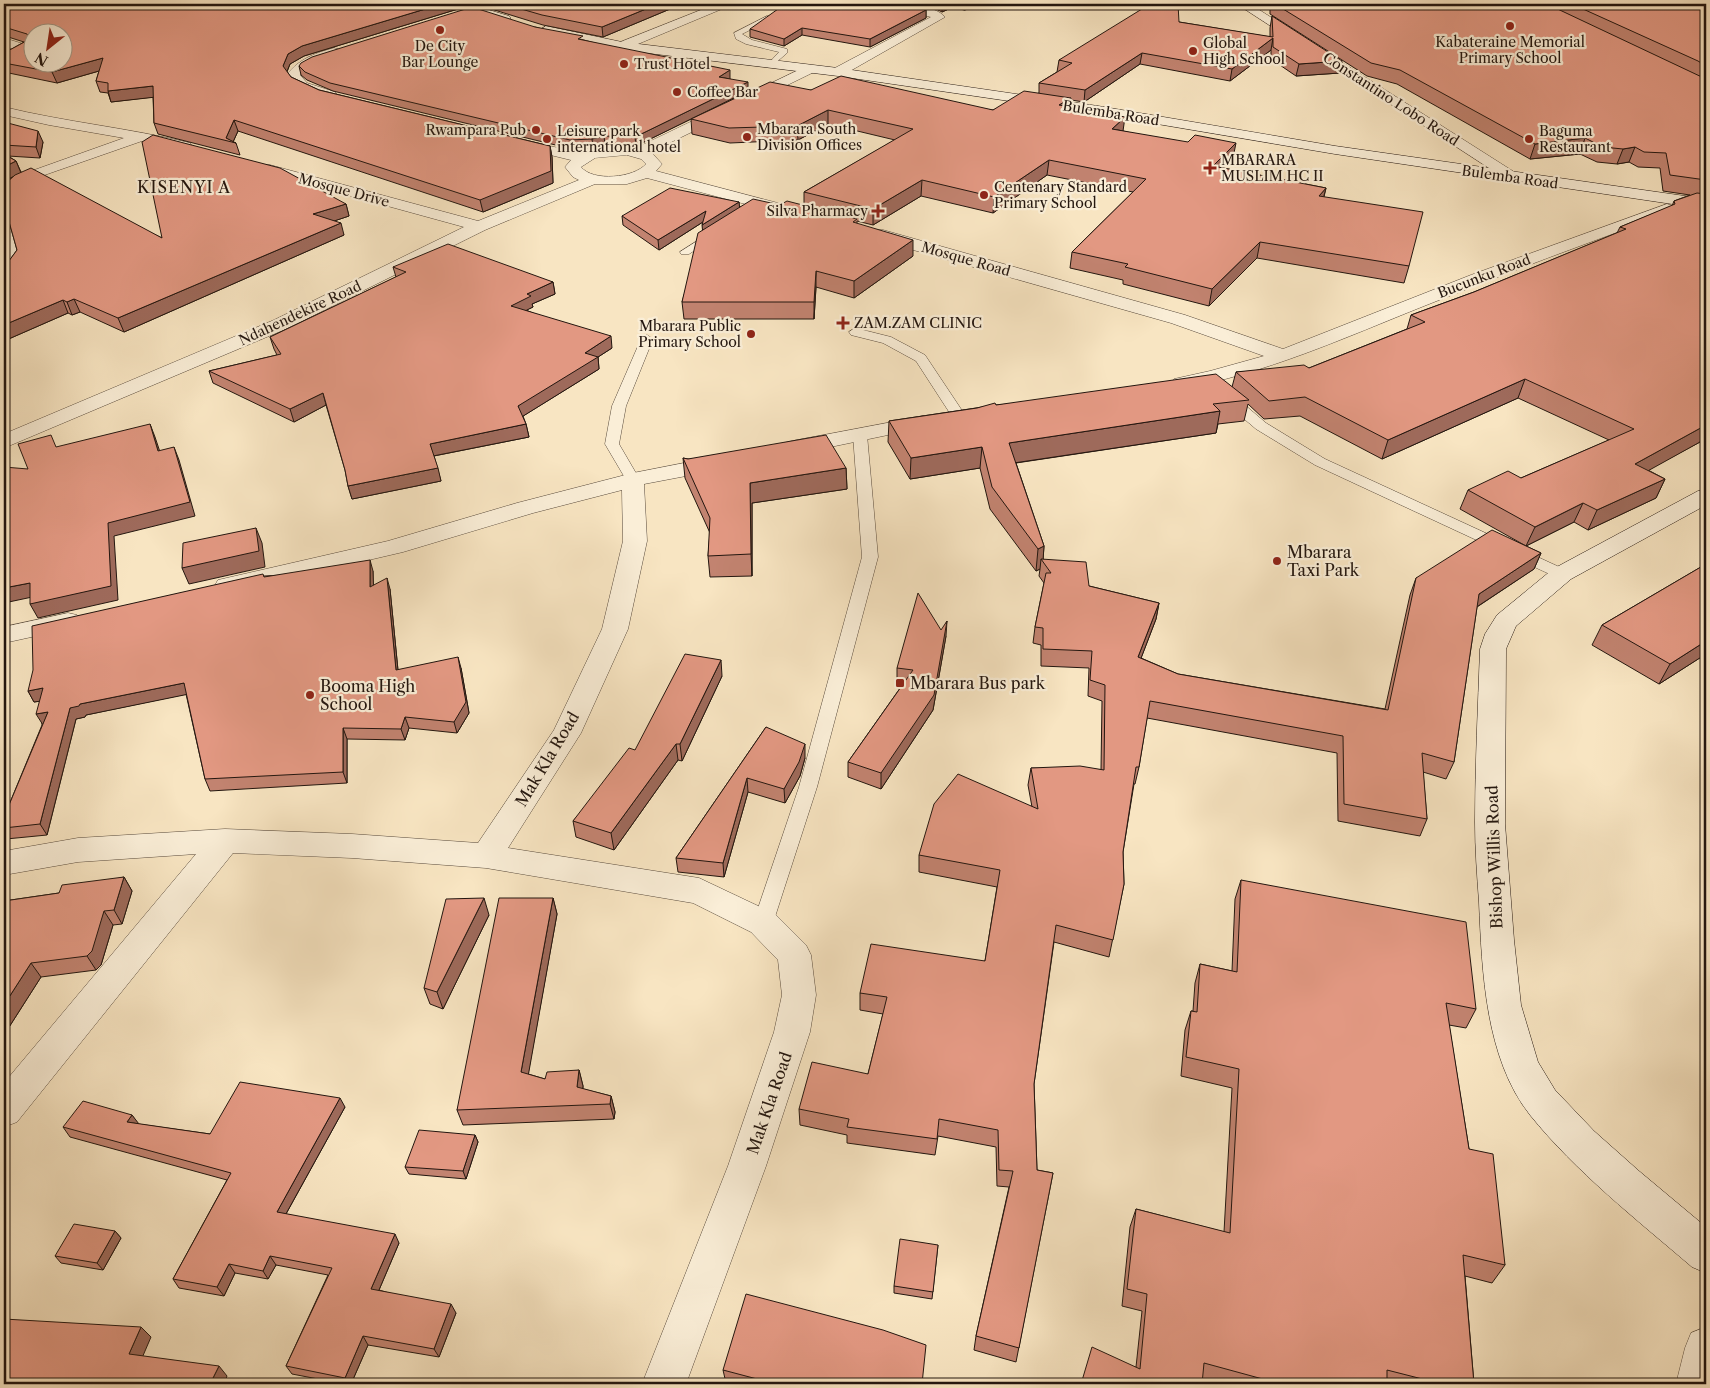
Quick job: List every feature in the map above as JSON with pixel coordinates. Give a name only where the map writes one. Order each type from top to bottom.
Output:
[{"type":"street","points":[[458,4],[516,22]]},
{"type":"street","points":[[622,46],[725,4]]},
{"type":"street","points":[[838,72],[939,17],[934,13],[890,4]]},
{"type":"street","name":"Constantino Lobo Road","points":[[1243,4],[1514,178]]},
{"type":"street","points":[[448,17],[474,9]]},
{"type":"street","name":"Bulemba Road","points":[[533,27],[622,46],[838,72],[1098,110],[1514,178],[1706,204]]},
{"type":"street","points":[[4,42],[26,49],[4,60]]},
{"type":"street","points":[[343,99],[302,86],[293,75],[297,68],[309,61],[348,48]]},
{"type":"street","points":[[638,153],[808,69]]},
{"type":"street","points":[[4,111],[30,118],[142,137],[199,150]]},
{"type":"street","points":[[4,191],[14,182],[142,137]]},
{"type":"street","points":[[500,139],[584,158]]},
{"type":"street","points":[[616,151],[638,153],[647,156],[654,164],[652,169],[646,173],[626,179],[594,179],[580,176],[575,172],[573,167],[576,162],[584,158],[616,151]]},
{"type":"street","name":"Mosque Drive","points":[[248,163],[479,226]]},
{"type":"street","points":[[646,173],[799,213]]},
{"type":"street","name":"Ndahendekire Road","points":[[4,442],[281,324],[479,226],[594,179]]},
{"type":"street","name":"Bucunku Road","points":[[1282,356],[1499,269],[1688,202]]},
{"type":"street","name":"Mosque Road","points":[[856,228],[1178,319],[1282,356]]},
{"type":"street","points":[[4,231],[12,263],[4,272]]},
{"type":"street","points":[[1156,386],[1205,379],[1282,356]]},
{"type":"street","points":[[204,590],[394,547],[525,508],[633,480],[958,415],[988,411]]},
{"type":"street","name":"Mak Kla Road","points":[[633,480],[635,541],[615,629],[567,733],[486,856],[699,891],[763,923],[794,955],[799,995],[792,1032],[747,1166],[664,1384]]},
{"type":"street","name":"Bishop Willis Road","points":[[1706,496],[1562,574],[1506,620],[1498,634],[1493,649],[1490,824],[1497,940],[1504,1005],[1521,1067],[1542,1102],[1581,1143],[1625,1184],[1706,1253]]},
{"type":"street","points":[[4,635],[90,616]]},
{"type":"street","points":[[4,863],[78,850],[225,841],[352,846],[486,856]]},
{"type":"street","points":[[4,1110],[225,841]]},
{"type":"street","points":[[1698,1384],[1706,1348]]},
{"type":"lane","points":[[766,18],[738,33],[739,37],[750,42],[784,51],[772,64]]},
{"type":"lane","points":[[746,213],[761,203]]},
{"type":"lane","points":[[685,252],[723,228]]},
{"type":"lane","points":[[855,332],[887,340],[922,358],[958,415]]},
{"type":"lane","points":[[633,480],[612,444],[619,406],[646,339]]},
{"type":"lane","points":[[1205,379],[1261,426],[1320,462],[1562,574]]},
{"type":"lane","points":[[763,923],[808,787],[870,557],[860,435]]},
{"type":"building","points":[[4,4],[442,4],[302,46],[288,54],[283,66],[291,77],[319,90],[550,146],[551,171],[480,200],[234,120],[226,138],[236,143],[154,123],[153,86],[108,91],[108,83],[96,81],[103,58],[72,67],[72,22],[22,22],[22,32],[4,27]]},
{"type":"building","points":[[504,4],[658,4],[602,27],[542,15]]},
{"type":"building","points":[[785,4],[899,4],[926,10],[870,39],[802,28],[784,39],[750,29]]},
{"type":"building","points":[[1150,4],[1178,4],[1179,22],[1273,37],[1272,16],[1342,61],[1299,64],[1273,47],[1273,38],[1232,69],[1142,53],[1085,90],[1039,83],[1072,63],[1059,60]]},
{"type":"building","points":[[1275,4],[1547,4],[1706,79],[1706,180],[1670,175],[1666,153],[1644,152],[1635,147],[1623,149],[1603,147],[1585,138],[1535,144],[1400,70],[1371,63]]},
{"type":"building","points":[[1572,4],[1706,4],[1706,66],[1698,61]]},
{"type":"building","points":[[472,7],[535,27],[583,36],[578,39],[730,70],[719,77],[748,82],[635,137],[604,136],[592,139],[570,140],[330,83],[305,72],[299,66],[312,57]]},
{"type":"building","points":[[22,43],[22,66],[4,63],[4,53]]},
{"type":"building","points":[[841,76],[993,110],[1024,91],[1071,98],[1059,105],[1125,117],[1112,129],[1188,142],[1195,135],[1236,143],[1213,166],[1326,188],[1319,196],[1423,212],[1409,266],[1260,242],[1212,289],[1125,267],[1128,264],[1072,252],[1146,179],[1049,160],[994,197],[922,180],[873,209],[804,192],[913,129],[828,110],[797,126],[729,128],[691,119],[770,82],[811,90]]},
{"type":"building","points":[[4,122],[38,131],[36,147],[4,145]]},
{"type":"building","points":[[153,135],[280,168],[346,204],[313,214],[341,223],[118,318],[74,299],[67,302],[63,300],[4,325],[4,265],[6,265],[17,250],[8,218],[4,213],[4,184],[15,175],[31,168],[162,238],[142,142]]},
{"type":"building","points":[[4,154],[16,161],[4,167]]},
{"type":"building","points":[[670,188],[739,202],[702,225],[706,211],[658,240],[622,216]]},
{"type":"building","points":[[1697,193],[1706,194],[1706,425],[1635,464],[1665,479],[1597,510],[1583,503],[1535,527],[1468,490],[1508,471],[1521,478],[1634,429],[1525,379],[1388,440],[1305,397],[1269,401],[1236,372],[1304,365],[1309,368],[1425,322],[1411,315],[1474,292],[1626,229],[1620,227],[1675,204],[1674,201]]},
{"type":"building","points":[[753,199],[780,205],[787,201],[857,219],[853,222],[913,240],[854,281],[816,271],[814,302],[682,302],[698,233]]},
{"type":"building","points":[[448,244],[553,282],[527,294],[531,296],[511,306],[611,336],[585,353],[598,357],[518,406],[526,424],[430,444],[438,468],[348,486],[323,393],[290,409],[209,371],[281,354],[270,337],[406,272],[393,267]]},
{"type":"building","points":[[1216,374],[1249,400],[1213,404],[1220,411],[1009,443],[1044,546],[1038,549],[992,487],[982,447],[911,458],[889,421],[977,408],[995,403],[996,405]]},
{"type":"building","points":[[150,424],[158,451],[174,447],[190,502],[108,523],[111,586],[30,604],[30,583],[4,588],[4,467],[28,469],[18,444],[51,435],[56,447]]},
{"type":"building","points":[[826,435],[846,468],[750,483],[751,554],[708,556],[710,518],[683,458],[688,459]]},
{"type":"building","points":[[256,528],[259,551],[182,568],[183,543]]},
{"type":"building","points":[[1492,530],[1541,553],[1479,594],[1454,762],[1422,753],[1427,819],[1344,804],[1343,736],[1150,701],[1139,767],[1136,767],[1123,852],[1124,884],[1113,940],[1056,925],[1034,1084],[1037,1170],[1053,1173],[1019,1348],[976,1336],[1013,1171],[999,1170],[998,1130],[939,1119],[937,1139],[847,1127],[849,1119],[799,1109],[812,1062],[868,1074],[887,997],[860,993],[871,944],[985,961],[1000,870],[919,855],[934,804],[958,774],[1038,809],[1031,768],[1080,766],[1104,770],[1105,685],[1090,680],[1092,651],[1043,649],[1043,628],[1035,627],[1046,573],[1051,573],[1041,559],[1086,562],[1089,586],[1159,603],[1138,657],[1178,674],[1388,710],[1416,578]]},
{"type":"building","points":[[370,560],[370,587],[387,578],[396,670],[458,657],[466,702],[454,722],[405,717],[401,729],[343,728],[343,772],[205,779],[184,683],[80,704],[70,708],[40,824],[4,828],[4,817],[48,712],[36,714],[43,688],[28,691],[33,670],[32,626],[263,574],[264,577]]},
{"type":"building","points":[[1706,564],[1706,641],[1670,664],[1602,625]]},
{"type":"building","points":[[918,593],[941,630],[947,621],[934,695],[881,773],[848,762],[913,670],[897,668]]},
{"type":"building","points":[[685,654],[721,660],[680,744],[676,744],[611,833],[573,821],[629,748],[635,750]]},
{"type":"building","points":[[766,727],[805,744],[799,762],[784,789],[747,778],[723,863],[676,858]]},
{"type":"building","points":[[124,877],[114,910],[104,911],[92,951],[87,956],[31,963],[4,1005],[4,901],[59,893],[62,885]]},
{"type":"building","points":[[1241,880],[1466,922],[1476,1009],[1446,1003],[1469,1149],[1493,1154],[1505,1265],[1463,1255],[1474,1384],[1442,1384],[1387,1370],[1387,1384],[1281,1384],[1204,1363],[1202,1384],[1081,1384],[1092,1347],[1140,1369],[1147,1294],[1127,1289],[1136,1209],[1230,1233],[1239,1069],[1186,1057],[1191,1011],[1197,1012],[1200,964],[1237,972]]},
{"type":"building","points":[[484,898],[437,992],[424,988],[446,899]]},
{"type":"building","points":[[499,898],[553,898],[521,1072],[545,1079],[547,1072],[579,1070],[577,1087],[611,1096],[610,1104],[457,1110]]},
{"type":"building","points":[[240,1082],[340,1098],[277,1212],[395,1234],[371,1289],[451,1304],[434,1349],[363,1336],[345,1378],[286,1366],[332,1268],[270,1256],[263,1271],[229,1264],[217,1287],[173,1279],[231,1173],[63,1127],[83,1101],[132,1115],[127,1122],[210,1134]]},
{"type":"building","points":[[419,1130],[475,1135],[463,1171],[405,1167]]},
{"type":"building","points":[[74,1224],[115,1231],[97,1263],[55,1256]]},
{"type":"building","points":[[900,1239],[938,1245],[933,1292],[894,1286]]},
{"type":"building","points":[[746,1294],[883,1330],[926,1345],[922,1384],[776,1384],[723,1370]]},
{"type":"building","points":[[4,1319],[141,1327],[129,1354],[219,1366],[210,1384],[4,1384]]},
{"type":"place","name":"Kabateraine Memorial Primary School","points":[[1510,26]]},
{"type":"place","name":"De City Bar Lounge","points":[[440,30]]},
{"type":"place","name":"Global High School","points":[[1193,51]]},
{"type":"place","name":"Trust Hotel","points":[[624,64]]},
{"type":"place","name":"Coffee Bar","points":[[677,92]]},
{"type":"place","name":"Rwampara Pub","points":[[536,130]]},
{"type":"place","name":"Mbarara South Division Offices","points":[[747,137]]},
{"type":"place","name":"Leisure park international hotel","points":[[547,139]]},
{"type":"place","name":"Baguma Restaurant","points":[[1529,139]]},
{"type":"place","name":"MBARARA MUSLIM HC II","points":[[1210,168]]},
{"type":"place","name":"Centenary Standard Primary School","points":[[984,195]]},
{"type":"place","name":"Silva Pharmacy","points":[[878,211]]},
{"type":"place","name":"ZAM.ZAM CLINIC","points":[[843,323]]},
{"type":"place","name":"Mbarara Public Primary School","points":[[751,334]]},
{"type":"place","name":"Mbarara Taxi Park","points":[[1277,561]]},
{"type":"place","name":"Mbarara Bus park","points":[[900,683]]},
{"type":"place","name":"Booma High School","points":[[310,695]]},
{"type":"district","name":"KISENYI A","points":[[184,187]]}]
